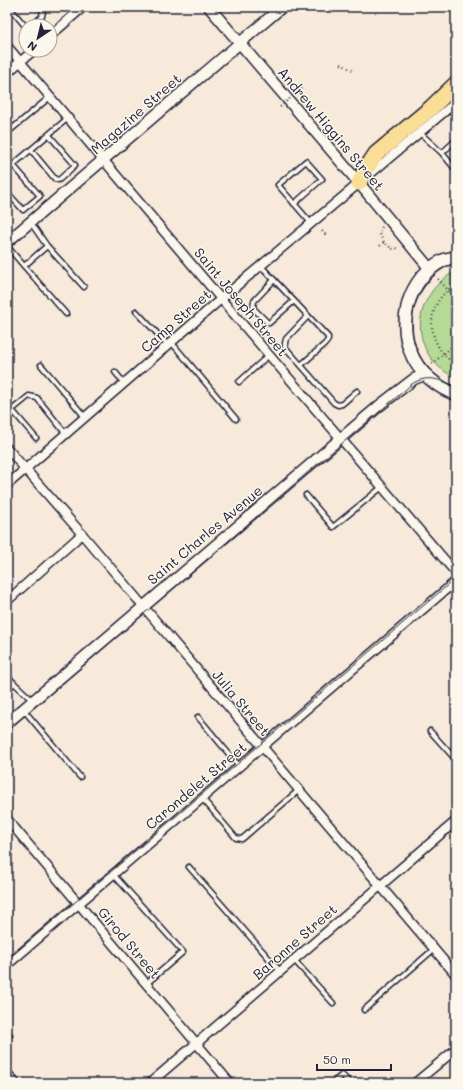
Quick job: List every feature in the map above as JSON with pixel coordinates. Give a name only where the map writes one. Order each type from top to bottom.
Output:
[{"type":"highway","points":[[359,183],[376,154],[431,108],[456,84]]},
{"type":"main road","points":[[456,257],[444,260],[434,274],[418,284],[408,302],[405,327],[406,340],[410,353],[425,375],[437,385],[456,394]]},
{"type":"street","points":[[58,29],[84,7]]},
{"type":"street","name":"Andrew Higgins Street","points":[[209,7],[359,183],[434,274]]},
{"type":"street","name":"Magazine Street","points":[[11,239],[282,7]]},
{"type":"street","name":"Saint Joseph Street","points":[[7,46],[456,573]]},
{"type":"street","points":[[7,73],[25,58]]},
{"type":"street","name":"Camp Street","points":[[7,485],[221,299],[453,104]]},
{"type":"street","name":"Saint Charles Avenue","points":[[7,723],[379,406],[412,381],[425,375]]},
{"type":"street","name":"Julia Street","points":[[7,448],[82,534],[456,975]]},
{"type":"street","points":[[7,601],[82,534]]},
{"type":"street","name":"Carondelet Street","points":[[7,964],[456,581]]},
{"type":"street","name":"Girod Street","points":[[7,819],[230,1083]]},
{"type":"street","name":"Baronne Street","points":[[150,1083],[456,821]]},
{"type":"street","points":[[416,1083],[456,1049]]},
{"type":"lane","points":[[9,7],[18,18]]},
{"type":"lane","points":[[39,7],[43,12],[40,18]]},
{"type":"lane","points":[[7,133],[50,97]]},
{"type":"lane","points":[[453,104],[456,114]]},
{"type":"lane","points":[[7,170],[69,118]]},
{"type":"lane","points":[[419,132],[442,153],[456,170]]},
{"type":"lane","points":[[31,150],[55,179],[60,179],[75,165],[49,135]]},
{"type":"lane","points":[[442,153],[456,140]]},
{"type":"lane","points":[[294,204],[322,179],[306,161],[278,185],[294,204],[311,224]]},
{"type":"lane","points":[[7,192],[23,210],[40,196],[13,165]]},
{"type":"lane","points":[[30,223],[47,246],[84,287]]},
{"type":"lane","points":[[7,228],[11,239]]},
{"type":"lane","points":[[7,246],[66,314]]},
{"type":"lane","points":[[24,266],[47,246]]},
{"type":"lane","points":[[261,266],[328,337],[325,344],[301,365]]},
{"type":"lane","points":[[274,280],[254,301],[253,308],[267,322],[270,323],[294,301]]},
{"type":"lane","points":[[136,311],[170,344],[236,419]]},
{"type":"lane","points":[[308,316],[286,339],[285,347],[334,403],[338,405],[342,404],[357,390]]},
{"type":"lane","points":[[239,382],[269,355]]},
{"type":"lane","points":[[40,365],[85,418]]},
{"type":"lane","points":[[115,372],[124,383]]},
{"type":"lane","points":[[7,414],[29,396],[36,398],[66,434]]},
{"type":"lane","points":[[12,410],[36,438]]},
{"type":"lane","points":[[306,495],[333,527],[382,487]]},
{"type":"lane","points":[[7,675],[14,684],[33,701]]},
{"type":"lane","points":[[7,690],[14,684]]},
{"type":"lane","points":[[23,709],[80,777]]},
{"type":"lane","points":[[198,716],[240,766]]},
{"type":"lane","points":[[430,732],[456,760]]},
{"type":"lane","points":[[202,798],[236,838],[242,839],[299,790]]},
{"type":"lane","points":[[189,867],[280,972]]},
{"type":"lane","points":[[113,874],[183,952],[146,984]]},
{"type":"lane","points":[[364,1010],[434,949]]},
{"type":"lane","points":[[294,960],[333,1003]]},
{"type":"lane","points":[[7,1030],[10,1034]]},
{"type":"lane","points":[[7,1070],[18,1083]]},
{"type":"lane","points":[[332,1083],[342,1075],[350,1083]]},
{"type":"path","points":[[341,64],[354,71]]},
{"type":"path","points":[[280,107],[302,88]]},
{"type":"path","points":[[382,227],[379,230],[379,234],[384,242],[392,249],[399,248]]},
{"type":"path","points":[[322,231],[327,236]]},
{"type":"path","points":[[380,246],[384,242]]},
{"type":"path","points":[[434,274],[456,300]]},
{"type":"path","points":[[456,284],[447,289],[438,300],[433,314],[432,329],[436,343],[443,354],[456,365]]},
{"type":"path","points":[[432,364],[456,343]]},
{"type":"green space","points":[[456,271],[456,378],[440,368],[429,355],[422,340],[420,325],[423,309],[430,295],[441,282]]},
{"type":"tram line","points":[[441,379],[426,366],[417,350],[412,333],[412,316],[417,299],[426,284],[439,271],[456,262]]},
{"type":"tram line","points":[[7,731],[412,384],[423,379],[434,379],[456,386]]},
{"type":"tram line","points":[[7,960],[456,578]]}]
